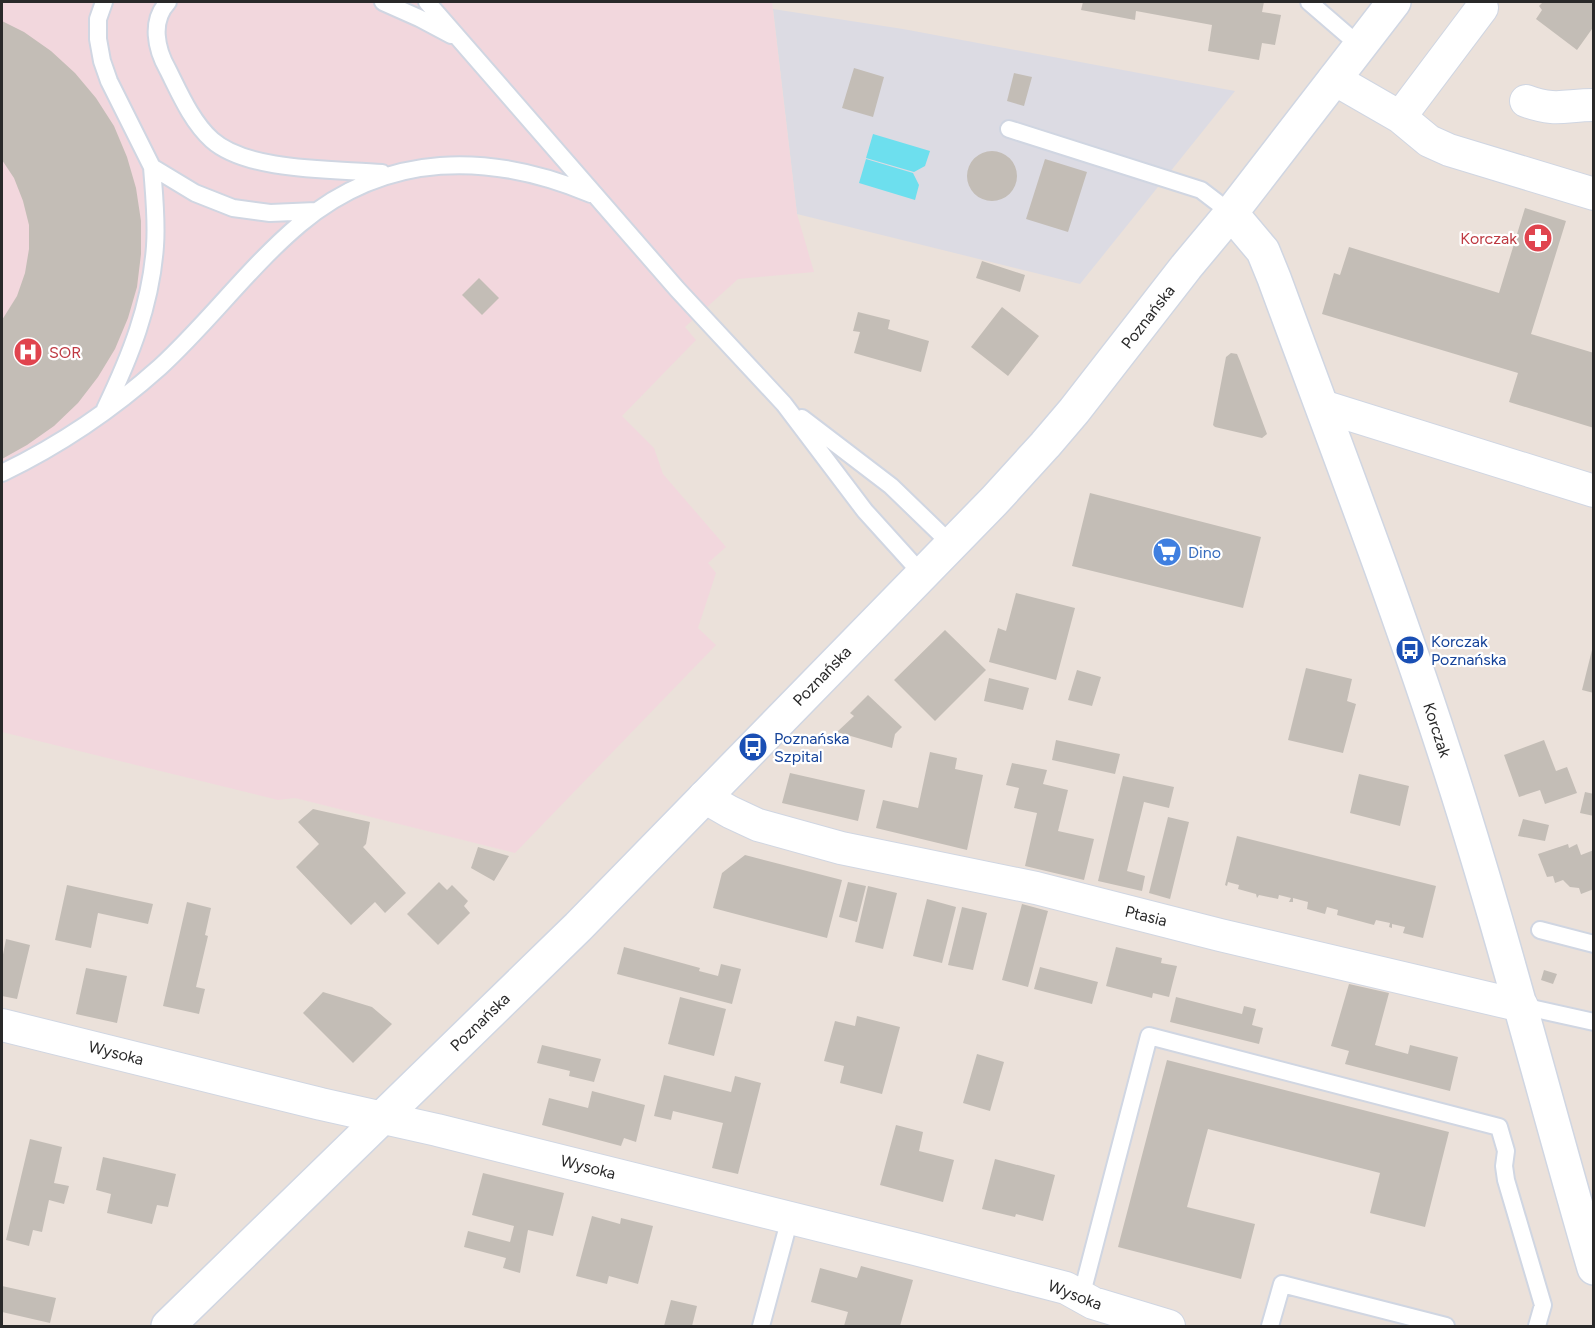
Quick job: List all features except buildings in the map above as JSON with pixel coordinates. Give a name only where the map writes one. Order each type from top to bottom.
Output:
[{"type":"street","name":"Poznańska","points":[[168,1326],[562,943],[1046,445],[1231,213],[1394,2]]},
{"type":"street","points":[[1400,117],[1482,8]]},
{"type":"street","points":[[1334,79],[1400,117],[1429,141],[1449,150],[1593,194]]},
{"type":"street","points":[[1526,101],[1543,107],[1559,108],[1593,105]]},
{"type":"street","name":"Korczak","points":[[1231,213],[1263,251],[1322,406],[1443,745],[1522,1006],[1593,1268]]},
{"type":"street","points":[[1322,406],[1593,492]]},
{"type":"street","name":"Ptasia","points":[[705,797],[758,825],[821,843],[1036,888],[1220,935],[1522,1006]]},
{"type":"street","name":"Wysoka","points":[[2,1025],[1066,1288],[1087,1309],[1169,1326]]},
{"type":"lane","points":[[104,2],[98,19],[98,39],[102,61],[109,81],[152,167],[156,216],[151,279],[136,338],[104,412]]},
{"type":"lane","points":[[168,2],[159,18],[156,31],[157,45],[162,60],[198,124],[212,140],[229,152],[262,162],[388,174]]},
{"type":"lane","points":[[383,2],[419,18],[462,42]]},
{"type":"lane","points":[[427,2],[691,306],[784,404],[865,512],[922,574]]},
{"type":"lane","points":[[1309,2],[1360,46]]},
{"type":"lane","points":[[1009,129],[1202,190],[1231,213]]},
{"type":"lane","points":[[2,473],[66,438],[104,412],[160,367],[282,240],[316,211],[345,192],[388,174],[438,166],[492,166],[546,177],[596,196]]},
{"type":"lane","points":[[152,167],[195,193],[233,208],[270,213],[316,211]]},
{"type":"lane","points":[[784,404],[891,486],[951,544]]},
{"type":"lane","points":[[1540,930],[1593,944]]},
{"type":"lane","name":"Ptasia","points":[[1522,1006],[1593,1022]]},
{"type":"lane","points":[[1087,1309],[1149,1036],[1499,1127],[1506,1151],[1504,1166],[1506,1180],[1543,1305],[1537,1326]]},
{"type":"lane","points":[[761,1326],[789,1218]]},
{"type":"lane","points":[[1270,1326],[1282,1284],[1446,1326]]},
{"type":"shaded area","points":[[2,2],[772,2],[797,214],[814,272],[738,279],[685,327],[696,340],[622,416],[654,448],[663,474],[726,547],[708,563],[716,573],[698,628],[716,645],[515,853],[295,798],[278,800],[2,732]]},
{"type":"shaded area","points":[[773,9],[903,29],[1235,91],[1080,284],[797,214]]},
{"type":"water","points":[[873,134],[930,151],[925,166],[914,172],[866,158]]},
{"type":"water","points":[[866,159],[913,173],[919,185],[915,200],[859,183]]},
{"type":"place","name":"Korczak","points":[[1538,238]]},
{"type":"place","name":"SOR","points":[[28,352]]},
{"type":"place","name":"Dino","points":[[1167,552]]},
{"type":"place","name":"Korczak Poznańska","points":[[1410,650]]},
{"type":"place","name":"Poznańska Szpital","points":[[753,747]]}]
